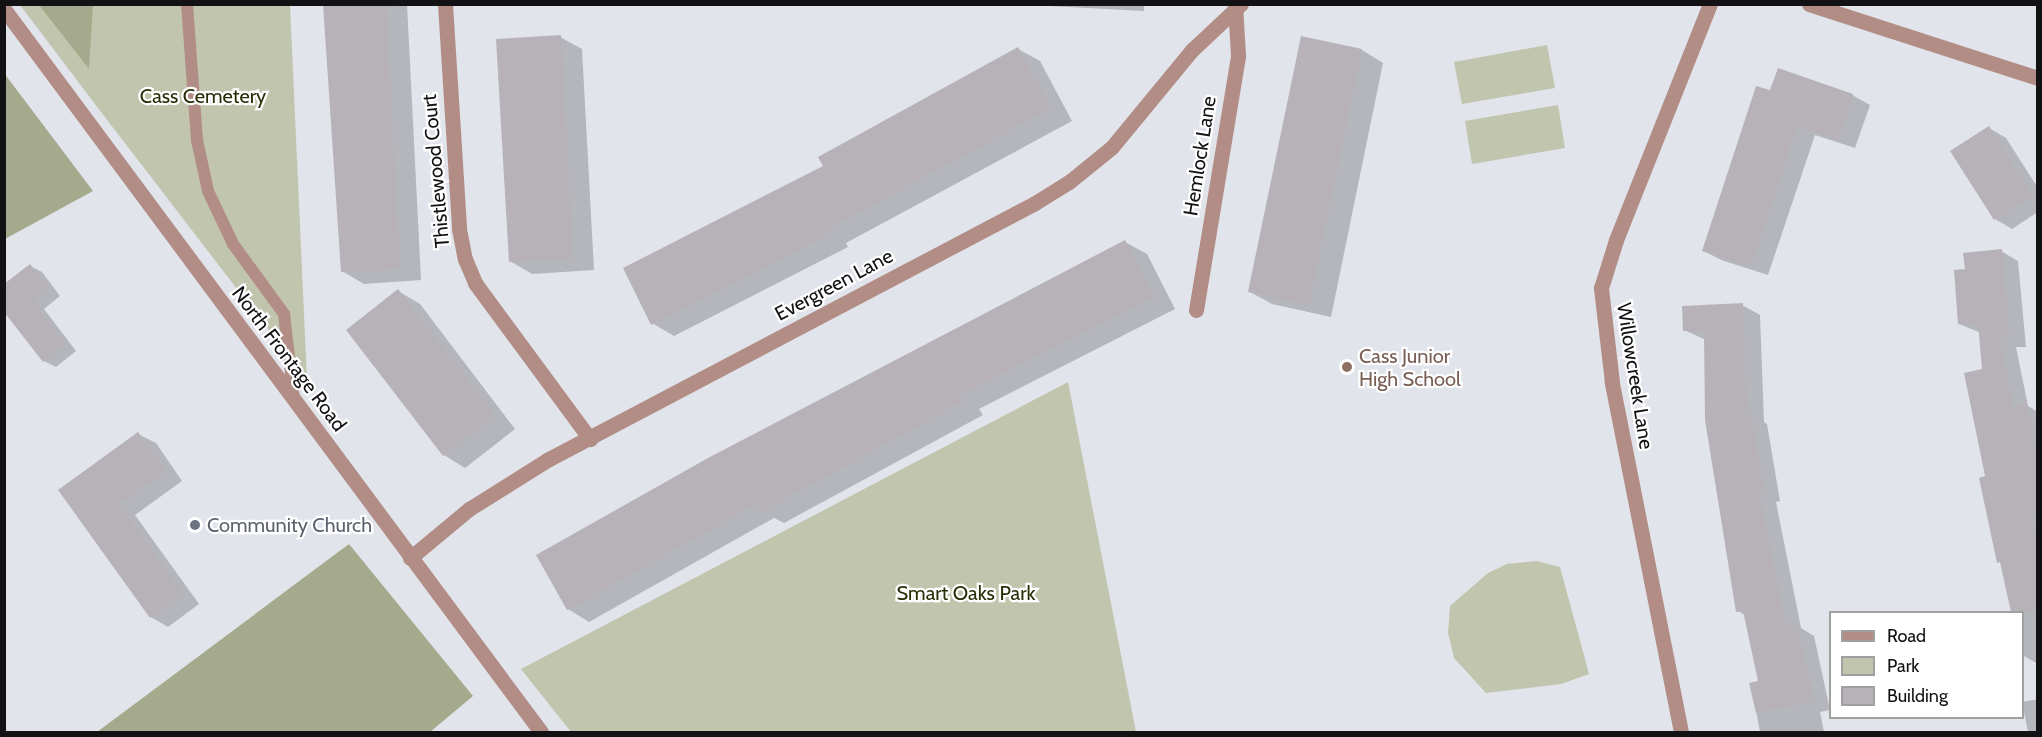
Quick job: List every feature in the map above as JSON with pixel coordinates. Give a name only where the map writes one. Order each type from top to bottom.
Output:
[{"type":"street","name":"Thistlewood Court","points":[[445,4],[459,229],[465,260],[475,283],[590,438]]},
{"type":"street","name":"Willowcreek Lane","points":[[1681,732],[1612,382],[1601,288],[1616,240],[1710,4]]},
{"type":"street","points":[[1809,4],[2037,78]]},
{"type":"street","name":"Evergreen Lane","points":[[410,558],[502,486],[1035,203],[1069,182],[1112,147],[1192,50],[1238,5]]},
{"type":"street","name":"Hemlock Lane","points":[[1196,310],[1238,55],[1238,5]]},
{"type":"street","name":"North Frontage Road","points":[[4,9],[541,732]]},
{"type":"lane","points":[[188,4],[197,140],[208,190],[233,244],[284,314],[294,399]]},
{"type":"green space","name":"Cass Cemetery","points":[[20,5],[290,5],[307,380],[101,112]]},
{"type":"green space","points":[[39,5],[93,5],[89,69]]},
{"type":"green space","points":[[1547,45],[1555,88],[1462,104],[1454,62]]},
{"type":"green space","points":[[4,73],[93,191],[5,239],[4,239]]},
{"type":"green space","points":[[1558,105],[1565,148],[1472,164],[1465,121]]},
{"type":"green space","name":"Smart Oaks Park","points":[[1068,382],[1136,732],[571,732],[521,669]]},
{"type":"green space","points":[[349,544],[473,696],[430,732],[97,732]]},
{"type":"green space","points":[[1537,561],[1560,567],[1589,674],[1561,684],[1486,693],[1454,658],[1448,633],[1450,606],[1488,573],[1507,564]]},
{"type":"building","points":[[323,4],[386,4],[400,269],[341,272]]},
{"type":"building","points":[[561,35],[573,259],[509,262],[496,39]]},
{"type":"building","points":[[1301,36],[1362,49],[1309,305],[1248,292]]},
{"type":"building","points":[[1018,47],[1051,108],[825,231],[827,235],[651,325],[623,268],[823,166],[818,157]]},
{"type":"building","points":[[1778,68],[1853,94],[1838,140],[1797,126],[1751,266],[1702,251],[1756,86],[1770,90]]},
{"type":"building","points":[[1989,126],[2032,195],[1994,220],[1950,151]]},
{"type":"building","points":[[1125,240],[1154,297],[959,396],[962,402],[761,512],[756,504],[567,610],[536,555],[708,458]]},
{"type":"building","points":[[2002,249],[2009,337],[2000,338],[2013,407],[2027,404],[2037,451],[2037,518],[2033,519],[2037,541],[2037,612],[2011,611],[2000,562],[1997,563],[1979,478],[1985,476],[1964,373],[1982,369],[1978,323],[1958,324],[1954,270],[1965,269],[1963,253]]},
{"type":"building","points":[[30,264],[49,288],[33,302],[66,344],[43,362],[4,312],[4,284]]},
{"type":"building","points":[[398,289],[495,416],[443,456],[346,330]]},
{"type":"building","points":[[1743,303],[1747,413],[1751,412],[1764,492],[1759,493],[1786,627],[1797,625],[1814,701],[1756,713],[1749,683],[1758,681],[1743,611],[1736,612],[1705,420],[1704,331],[1683,331],[1682,306]]},
{"type":"building","points":[[138,432],[166,471],[119,504],[183,594],[150,618],[58,490]]},
{"type":"place","name":"Cass Junior High School","points":[[1347,367]]},
{"type":"place","name":"Community Church","points":[[195,525]]}]
